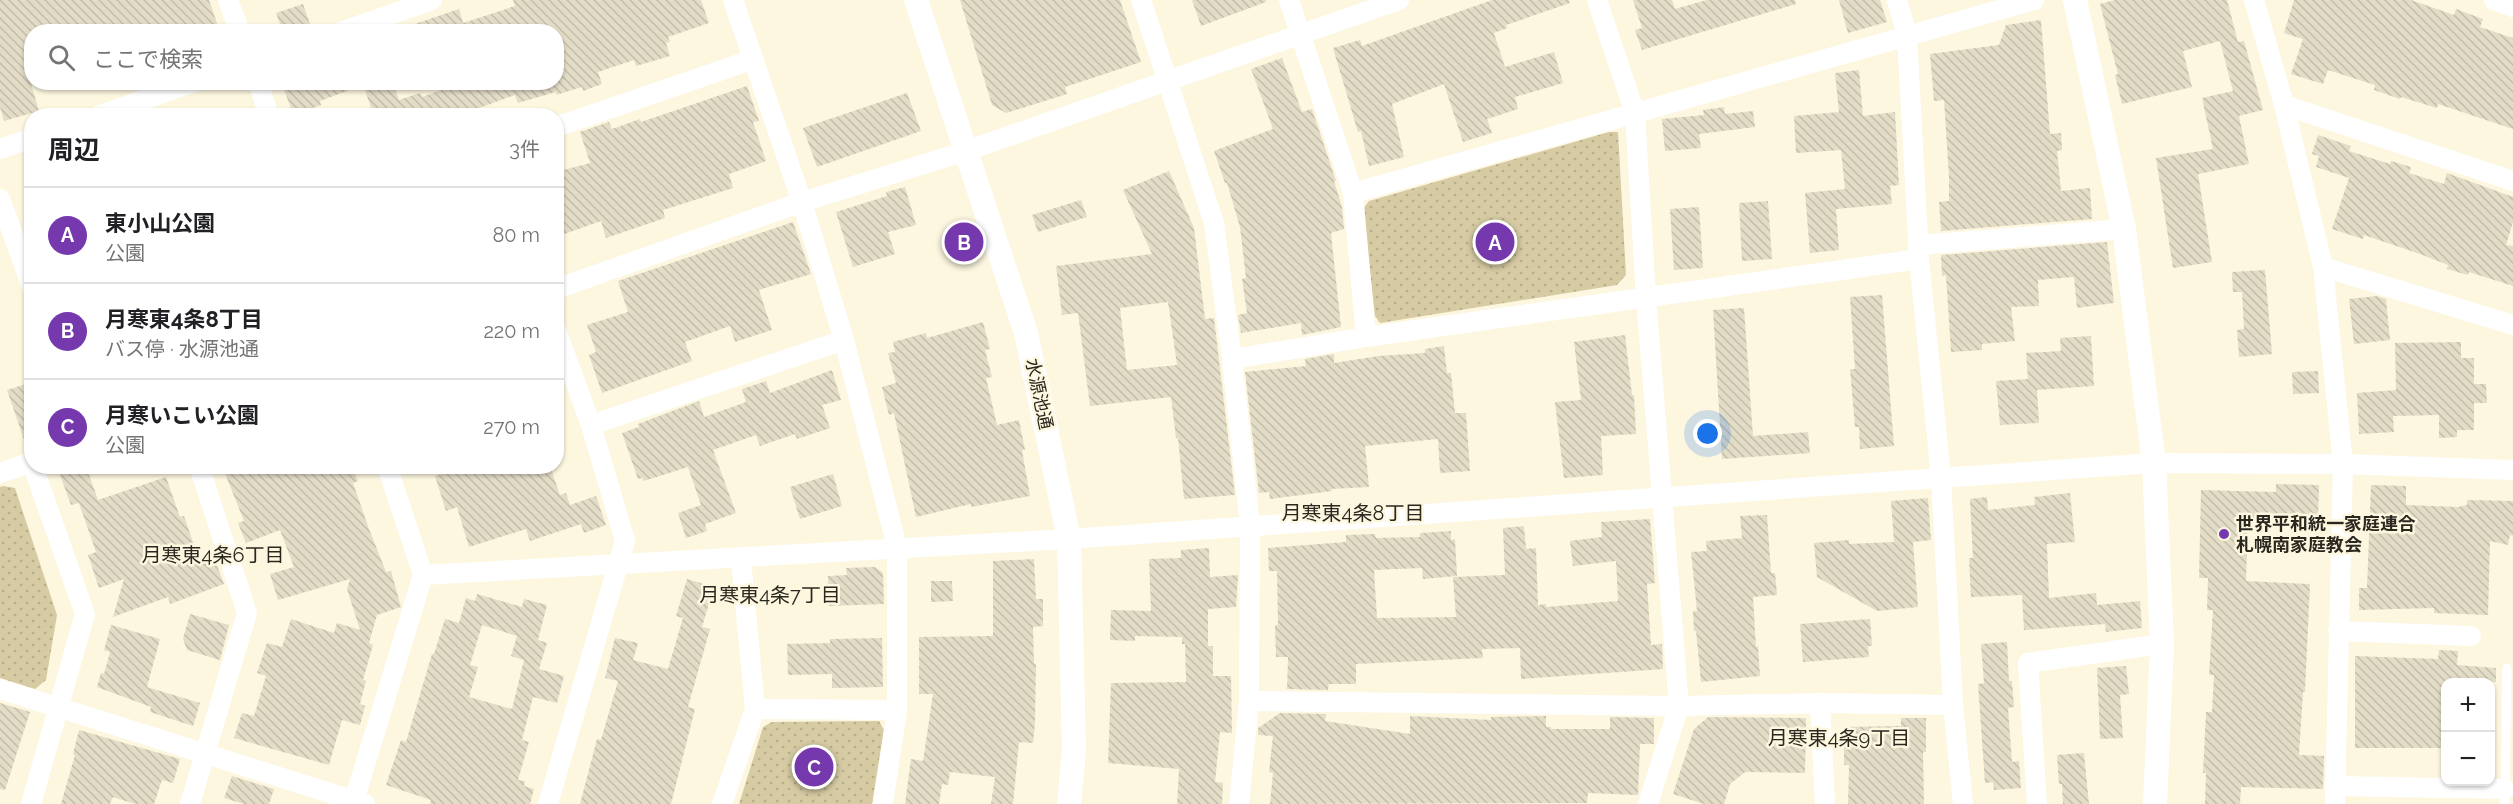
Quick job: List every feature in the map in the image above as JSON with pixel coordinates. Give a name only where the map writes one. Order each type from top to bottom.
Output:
[{"type":"street","points":[[228,0],[237,24]]},
{"type":"street","points":[[364,24],[432,0]]},
{"type":"street","points":[[733,0],[802,202],[844,340],[897,547],[897,710],[882,804]]},
{"type":"street","name":"水源池通","points":[[916,0],[1026,333],[1069,539],[1074,750],[1069,804]]},
{"type":"street","points":[[1141,0],[1214,223],[1232,359],[1250,525],[1249,701],[1239,804]]},
{"type":"street","points":[[1289,0],[1353,193],[1366,337]]},
{"type":"street","points":[[564,287],[802,202],[966,152],[1399,0]]},
{"type":"street","points":[[1597,0],[1635,113],[1646,298],[1679,706],[1648,804]]},
{"type":"street","points":[[1897,0],[1907,35],[1919,252],[1941,477],[1953,705],[1963,804]]},
{"type":"street","points":[[1353,193],[2034,0]]},
{"type":"street","points":[[2075,0],[2124,229],[2154,463],[2162,644],[2155,804]]},
{"type":"street","points":[[2254,0],[2284,105],[2323,267],[2343,464],[2335,795],[2505,797]]},
{"type":"street","points":[[2494,0],[2513,7]]},
{"type":"street","points":[[564,124],[754,59]]},
{"type":"street","points":[[121,108],[171,90]]},
{"type":"street","points":[[261,90],[266,108]]},
{"type":"street","points":[[2284,105],[2513,181]]},
{"type":"street","points":[[0,149],[24,141]]},
{"type":"street","points":[[0,199],[24,265]]},
{"type":"street","points":[[1232,359],[1366,337],[1646,298],[1919,252],[2124,229]]},
{"type":"street","points":[[2323,267],[2513,325]]},
{"type":"street","points":[[591,425],[844,340]]},
{"type":"street","points":[[548,804],[625,541],[591,425],[564,352]]},
{"type":"street","points":[[423,575],[619,566],[897,547],[1069,539],[2154,463],[2343,464],[2513,470]]},
{"type":"street","points":[[0,473],[24,464]]},
{"type":"street","points":[[31,804],[85,614],[36,474]]},
{"type":"street","points":[[190,804],[247,613],[202,474]]},
{"type":"street","points":[[0,689],[357,803],[423,575],[390,474]]},
{"type":"street","points":[[722,804],[755,710],[741,559]]},
{"type":"street","points":[[2338,631],[2471,636]]},
{"type":"street","points":[[2037,804],[2028,663],[2162,644]]},
{"type":"street","points":[[1249,701],[1679,706],[1820,703],[1953,705]]},
{"type":"street","points":[[1820,703],[1825,804]]},
{"type":"street","points":[[755,710],[897,710]]},
{"type":"lane","points":[[2505,797],[2507,668]]},
{"type":"shaded area","points":[[1609,132],[1618,132],[1626,275],[1617,285],[1380,323],[1375,316],[1363,209],[1369,201]]},
{"type":"shaded area","points":[[0,487],[15,488],[57,615],[46,680],[35,689],[0,678]]},
{"type":"shaded area","points":[[879,721],[884,730],[872,804],[739,804],[763,727],[772,722]]},
{"type":"building","points":[[0,0],[209,0],[217,24],[24,24],[24,90],[33,90],[38,108],[24,108],[24,115],[4,121],[0,107]]},
{"type":"building","points":[[513,0],[701,0],[709,23],[668,37],[670,42],[666,43],[670,56],[636,66],[634,60],[598,72],[602,84],[583,91],[582,87],[518,103],[515,95],[479,108],[371,108],[365,90],[396,90],[399,100],[420,93],[422,97],[442,90],[564,90],[564,24],[415,24],[459,9],[463,23],[515,6]]},
{"type":"building","points":[[960,0],[1120,0],[1141,62],[1065,87],[1067,94],[1006,113],[992,105]]},
{"type":"building","points":[[1192,0],[1266,0],[1266,2],[1201,26]]},
{"type":"building","points":[[1492,0],[1569,0],[1570,3],[1506,25],[1507,28],[1494,33],[1505,67],[1554,52],[1563,83],[1515,97],[1518,109],[1487,119],[1492,133],[1463,142],[1444,84],[1392,104],[1404,157],[1369,166],[1361,131],[1358,132],[1333,48],[1360,40],[1362,46]]},
{"type":"building","points":[[1633,0],[1672,0],[1675,9],[1707,0],[1795,0],[1796,4],[1642,50],[1635,30],[1642,28]]},
{"type":"building","points":[[1839,0],[1880,0],[1887,22],[1848,33]]},
{"type":"building","points":[[2115,0],[2227,0],[2238,42],[2244,41],[2263,110],[2239,116],[2249,164],[2198,174],[2212,262],[2173,268],[2156,158],[2213,149],[2202,98],[2233,91],[2220,41],[2183,51],[2192,87],[2122,104],[2115,75],[2118,74],[2100,4]]},
{"type":"building","points":[[2294,0],[2411,0],[2454,15],[2456,9],[2483,19],[2480,27],[2513,38],[2513,129],[2438,104],[2437,108],[2401,97],[2400,99],[2374,90],[2375,85],[2328,70],[2323,84],[2291,74],[2303,39],[2284,33]]},
{"type":"building","points":[[303,4],[310,24],[280,24],[276,13]]},
{"type":"building","points":[[2041,20],[2050,134],[2061,133],[2062,150],[2057,151],[2061,191],[2090,188],[2092,219],[1941,231],[1939,202],[1949,201],[1949,177],[1944,100],[1934,101],[1930,54],[1999,45],[2006,25]]},
{"type":"building","points":[[1282,58],[1302,112],[1312,109],[1336,181],[1334,181],[1342,207],[1344,229],[1331,233],[1341,327],[1302,335],[1301,323],[1241,333],[1238,315],[1247,313],[1242,279],[1246,278],[1240,227],[1227,183],[1225,183],[1214,151],[1273,129],[1251,69]]},
{"type":"building","points":[[1859,70],[1863,116],[1895,112],[1899,185],[1890,186],[1892,204],[1836,209],[1839,250],[1810,253],[1805,193],[1845,189],[1841,150],[1796,153],[1794,116],[1839,112],[1835,73]]},
{"type":"building","points":[[747,86],[759,121],[753,122],[766,161],[729,174],[733,188],[663,210],[665,218],[606,238],[601,221],[564,234],[564,170],[590,163],[580,132],[609,122],[612,129],[640,119],[641,122]]},
{"type":"building","points":[[284,90],[350,90],[320,101],[321,105],[313,108],[291,108]]},
{"type":"building","points":[[907,93],[921,131],[817,167],[803,128]]},
{"type":"building","points":[[1724,107],[1725,114],[1753,111],[1755,127],[1699,134],[1701,148],[1665,151],[1662,119],[1704,115],[1703,110]]},
{"type":"building","points":[[2318,135],[2351,146],[2349,151],[2390,164],[2391,161],[2411,167],[2409,173],[2444,184],[2447,173],[2513,197],[2513,222],[2506,245],[2513,246],[2513,286],[2469,272],[2468,275],[2447,269],[2448,265],[2364,235],[2363,239],[2332,229],[2349,178],[2316,167],[2319,156],[2312,154]]},
{"type":"building","points":[[1169,171],[1194,228],[1205,319],[1214,318],[1235,495],[1184,499],[1171,397],[1090,406],[1078,313],[1062,315],[1056,266],[1152,254],[1123,190]],"holes":[[[1168,302],[1177,365],[1127,370],[1120,308]]]},
{"type":"building","points":[[905,187],[916,225],[888,232],[895,254],[853,267],[836,212],[887,196],[886,192]]},
{"type":"building","points":[[1081,200],[1087,217],[1038,232],[1032,215]]},
{"type":"building","points":[[1768,201],[1772,259],[1742,261],[1739,203]]},
{"type":"building","points":[[1699,207],[1703,268],[1674,270],[1670,209]]},
{"type":"building","points":[[793,222],[811,274],[759,290],[772,330],[735,342],[730,326],[685,342],[692,361],[602,393],[589,355],[596,352],[587,325],[628,312],[618,281]]},
{"type":"building","points":[[2107,242],[2114,303],[2077,308],[2074,277],[2038,280],[2039,306],[2011,307],[2015,341],[1982,344],[1982,350],[1951,352],[1946,275],[1942,276],[1941,255]]},
{"type":"building","points":[[2265,270],[2272,354],[2239,357],[2237,330],[2244,329],[2242,292],[2233,292],[2232,272]]},
{"type":"building","points":[[1882,295],[1894,446],[1860,449],[1859,427],[1855,427],[1850,369],[1855,369],[1850,297]]},
{"type":"building","points":[[2377,296],[2386,299],[2390,340],[2354,344],[2349,299]]},
{"type":"building","points":[[1744,308],[1753,436],[1808,432],[1810,453],[1722,459],[1713,310]]},
{"type":"building","points":[[983,322],[990,349],[985,350],[992,377],[986,378],[997,425],[1019,420],[1030,496],[971,507],[971,504],[916,517],[894,413],[889,415],[882,387],[896,383],[888,353],[895,352],[893,342],[926,333],[927,338]]},
{"type":"building","points":[[1625,335],[1632,395],[1634,395],[1636,434],[1601,436],[1603,475],[1564,478],[1555,402],[1581,400],[1574,342]]},
{"type":"building","points":[[2091,336],[2094,386],[2037,390],[2039,423],[2000,425],[1996,381],[2028,379],[2026,353],[2061,351],[2060,338]]},
{"type":"building","points":[[2461,342],[2461,358],[2474,358],[2474,384],[2486,384],[2487,403],[2474,403],[2474,430],[2457,430],[2457,437],[2439,438],[2439,415],[2393,416],[2394,432],[2359,434],[2357,393],[2396,390],[2395,343]]},
{"type":"building","points":[[1444,346],[1447,373],[1451,373],[1455,413],[1466,413],[1470,471],[1440,473],[1438,439],[1365,446],[1369,487],[1331,489],[1332,491],[1270,499],[1269,492],[1259,493],[1245,372],[1306,366],[1305,359],[1334,354],[1334,363],[1379,356],[1425,353],[1425,349]]},
{"type":"building","points":[[832,370],[841,400],[822,405],[830,428],[797,439],[795,434],[760,446],[756,435],[713,450],[736,513],[705,524],[707,531],[686,538],[678,513],[701,505],[688,467],[644,481],[642,478],[638,479],[622,433],[639,427],[638,424],[699,401],[704,417],[746,402],[742,389],[766,381],[770,393]]},
{"type":"building","points":[[2318,371],[2319,393],[2293,394],[2292,372]]},
{"type":"building","points":[[24,385],[24,439],[7,390]]},
{"type":"building","points":[[89,474],[98,500],[166,477],[180,517],[184,516],[198,557],[212,552],[224,584],[170,604],[168,597],[113,617],[124,579],[99,588],[88,555],[96,552],[79,503],[71,505],[60,475]]},
{"type":"building","points":[[225,474],[355,474],[358,481],[353,483],[369,529],[386,572],[391,571],[401,607],[377,615],[369,643],[373,645],[363,680],[366,681],[360,704],[365,706],[360,725],[342,720],[329,765],[234,738],[242,713],[254,716],[266,676],[257,673],[267,643],[282,647],[291,619],[334,633],[337,623],[360,630],[347,589],[350,579],[278,600],[270,574],[294,567],[280,530],[246,543],[238,523],[244,521]]},
{"type":"building","points":[[441,474],[553,474],[560,495],[566,493],[570,505],[596,496],[606,525],[584,533],[581,524],[530,541],[526,529],[469,547],[457,507],[446,511],[435,476]]},
{"type":"building","points":[[833,474],[842,506],[800,519],[790,487]]},
{"type":"building","points":[[2276,484],[2319,485],[2318,520],[2248,518],[2246,581],[2310,584],[2305,692],[2303,692],[2299,755],[2324,756],[2323,789],[2241,787],[2240,804],[2205,804],[2206,773],[2203,773],[2206,712],[2212,712],[2214,675],[2209,675],[2213,610],[2207,610],[2208,578],[2199,578],[2201,490],[2276,492]]},
{"type":"building","points":[[2371,485],[2406,486],[2406,505],[2458,507],[2467,505],[2467,500],[2513,501],[2513,536],[2510,535],[2508,545],[2490,541],[2488,615],[2434,613],[2434,608],[2359,610],[2359,588],[2367,588]]},
{"type":"building","points":[[2070,493],[2075,542],[2047,544],[2049,598],[2096,593],[2097,605],[2140,601],[2142,628],[2106,632],[2105,624],[2024,630],[2022,595],[1971,597],[1969,558],[1973,558],[1970,499],[1987,497],[1988,510],[2035,505],[2034,497]]},
{"type":"building","points":[[1928,498],[1931,540],[1913,542],[1918,607],[1877,611],[1817,577],[1814,543],[1849,540],[1849,544],[1894,542],[1891,501]]},
{"type":"building","points":[[1767,515],[1771,573],[1775,573],[1777,595],[1753,597],[1760,676],[1701,682],[1696,631],[1694,631],[1693,611],[1697,611],[1691,552],[1707,551],[1706,541],[1742,538],[1740,516]]},
{"type":"building","points":[[1650,519],[1655,583],[1647,584],[1651,645],[1662,644],[1663,669],[1521,679],[1520,648],[1482,649],[1483,658],[1356,664],[1356,684],[1329,684],[1328,690],[1287,689],[1288,657],[1276,657],[1277,571],[1269,571],[1268,548],[1346,542],[1346,535],[1375,534],[1376,538],[1420,537],[1420,533],[1451,531],[1451,540],[1455,539],[1457,576],[1423,579],[1422,568],[1374,570],[1377,618],[1456,617],[1453,577],[1505,575],[1503,528],[1524,526],[1526,549],[1536,548],[1538,605],[1546,604],[1546,607],[1618,601],[1616,561],[1573,566],[1570,541],[1602,537],[1601,522]]},
{"type":"building","points":[[1209,548],[1210,577],[1238,575],[1236,607],[1208,609],[1208,646],[1213,646],[1213,676],[1231,676],[1232,733],[1220,732],[1215,782],[1223,783],[1222,804],[1177,804],[1179,769],[1108,763],[1111,683],[1186,682],[1185,644],[1182,644],[1182,637],[1135,636],[1135,641],[1110,640],[1111,610],[1151,611],[1149,559],[1181,558],[1181,550]]},
{"type":"building","points":[[1034,559],[1036,599],[1043,599],[1043,626],[1033,627],[1034,664],[1036,664],[1035,723],[1033,743],[1019,742],[1013,804],[991,804],[995,777],[950,772],[948,785],[942,784],[939,804],[905,804],[911,759],[923,761],[933,694],[919,694],[919,637],[993,636],[993,561]]},
{"type":"building","points":[[875,567],[883,573],[884,604],[829,606],[828,576],[847,575],[846,568]]},
{"type":"building","points":[[687,579],[714,587],[702,627],[710,629],[688,707],[695,709],[671,804],[580,804],[597,739],[601,740],[618,681],[605,678],[615,638],[638,643],[633,660],[668,669],[683,618],[676,616]]},
{"type":"building","points":[[931,581],[952,581],[953,601],[931,602]]},
{"type":"building","points":[[477,594],[522,607],[524,599],[547,605],[538,640],[547,643],[539,669],[564,676],[557,703],[533,697],[522,740],[529,742],[518,780],[525,781],[524,786],[534,789],[530,804],[430,804],[431,800],[386,785],[401,740],[406,742],[432,654],[434,654],[445,619],[459,623],[466,598],[475,601]],"holes":[[[482,625],[517,636],[511,656],[524,660],[512,709],[469,697],[478,667],[470,665]]]},
{"type":"building","points":[[190,614],[229,625],[220,660],[187,650],[183,639]]},
{"type":"building","points":[[1870,619],[1872,646],[1868,646],[1869,657],[1803,662],[1800,624]]},
{"type":"building","points":[[111,625],[160,639],[147,687],[200,703],[193,726],[150,712],[151,707],[97,687],[101,673],[104,674],[110,652],[104,650]]},
{"type":"building","points":[[882,638],[883,687],[832,688],[832,674],[788,675],[787,644],[830,643],[830,639]]},
{"type":"building","points":[[2007,642],[2009,681],[2012,681],[2014,707],[2008,708],[2012,762],[2019,761],[2021,788],[1994,790],[1993,782],[1985,783],[1978,684],[1984,683],[1981,644]]},
{"type":"building","points":[[2439,650],[2458,651],[2457,665],[2496,668],[2496,682],[2495,678],[2441,678],[2441,748],[2355,748],[2355,656],[2438,659]]},
{"type":"building","points":[[2126,666],[2129,694],[2120,695],[2123,738],[2100,739],[2097,668]]},
{"type":"building","points":[[0,703],[30,712],[5,790],[0,789]]},
{"type":"building","points":[[1280,713],[1326,714],[1325,721],[1410,734],[1410,716],[1491,720],[1491,717],[1546,716],[1546,727],[1551,727],[1551,729],[1610,729],[1610,717],[1654,718],[1654,744],[1640,744],[1638,795],[1588,793],[1587,803],[1270,804],[1273,773],[1269,772],[1273,736],[1258,735],[1258,728]]},
{"type":"building","points":[[1708,717],[1806,718],[1805,773],[1745,772],[1730,784],[1724,804],[1704,804],[1673,794],[1694,729]]},
{"type":"building","points":[[1901,718],[1926,718],[1926,752],[1923,752],[1924,804],[1848,804],[1849,765],[1844,765],[1844,727],[1901,726]]},
{"type":"building","points":[[79,730],[180,759],[173,783],[162,780],[154,804],[135,804],[113,797],[110,804],[61,804],[75,755],[73,754]]},
{"type":"building","points":[[2084,753],[2089,804],[2063,804],[2057,755]]},
{"type":"building","points":[[232,776],[274,789],[269,804],[244,804],[224,798]]},
{"type":"place","name":"月寒東4条8丁目","points":[[964,242]]},
{"type":"place","name":"東小山公園","points":[[1495,242]]},
{"type":"place","name":"世界平和統一家庭連合 札幌南家庭教会","points":[[2224,534]]},
{"type":"place","name":"月寒いこい公園","points":[[814,767]]},
{"type":"district","name":"月寒東4条8丁目","points":[[1353,513]]},
{"type":"district","name":"月寒東4条6丁目","points":[[213,555]]},
{"type":"district","name":"月寒東4条7丁目","points":[[770,595]]},
{"type":"district","name":"月寒東4条9丁目","points":[[1839,738]]}]
